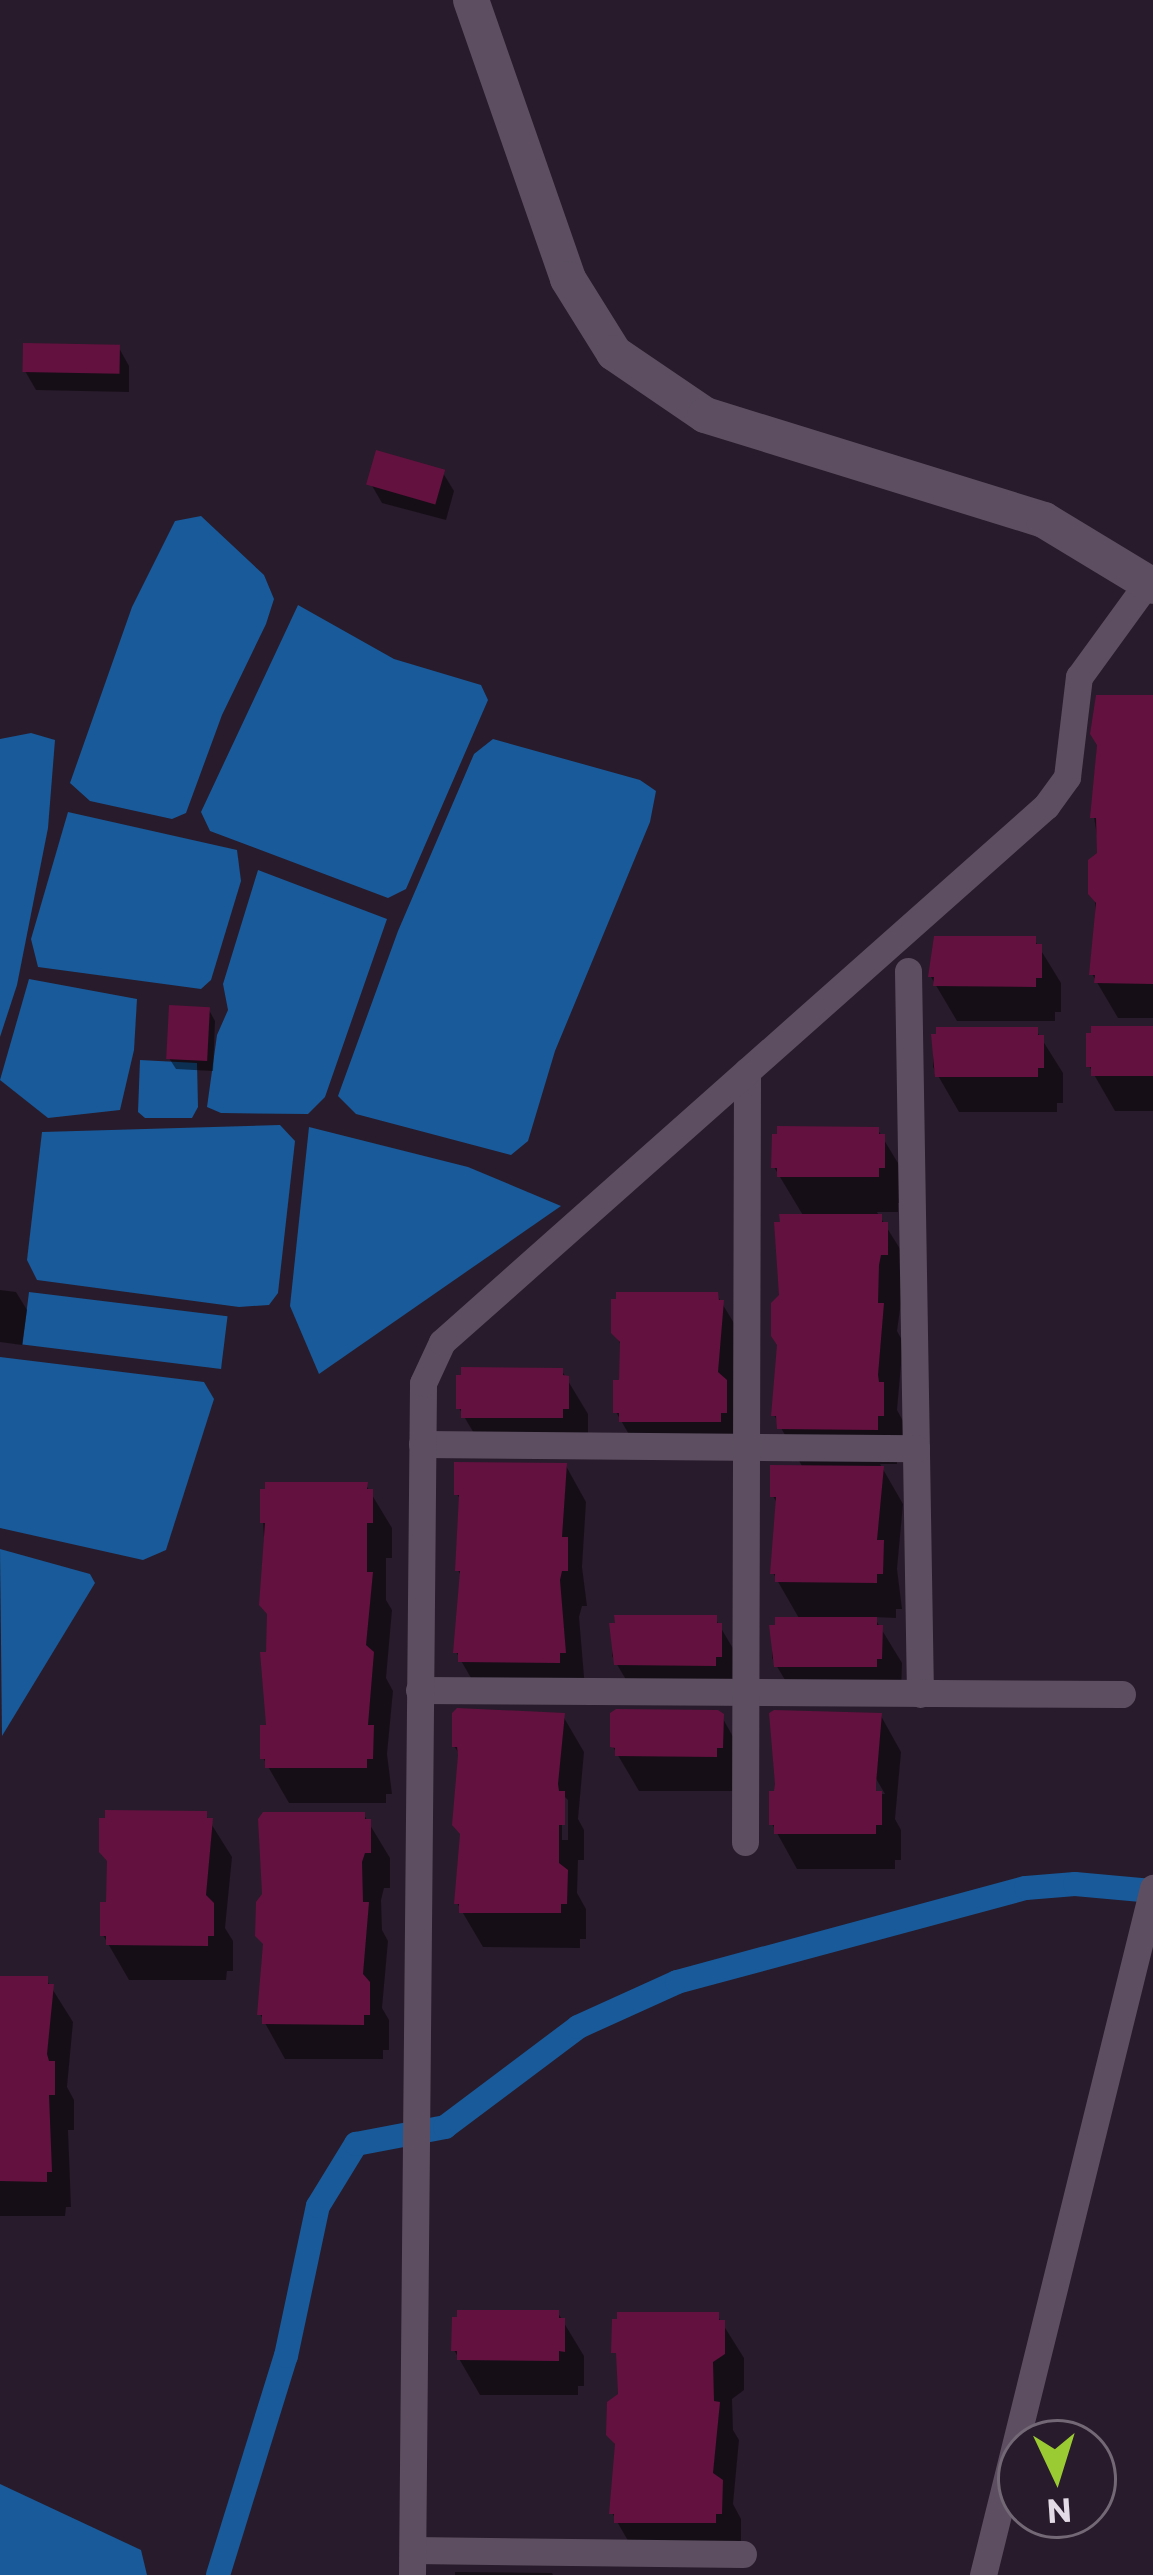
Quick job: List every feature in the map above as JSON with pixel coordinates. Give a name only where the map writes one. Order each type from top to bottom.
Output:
[{"type":"main road","points":[[470,0],[568,279],[614,353],[705,415],[1044,520],[1150,584]]},
{"type":"street","points":[[743,2554],[412,2562],[423,1383],[442,1342],[1046,806],[1067,777],[1079,677],[1150,584]]},
{"type":"street","points":[[908,971],[920,1694]]},
{"type":"street","points":[[745,1842],[747,1071]]},
{"type":"street","points":[[422,1444],[916,1448]]},
{"type":"street","points":[[419,1690],[1122,1694]]},
{"type":"street","points":[[982,2575],[1153,1888]]},
{"type":"water","points":[[201,516],[264,575],[274,599],[266,624],[222,715],[186,813],[172,819],[90,801],[70,783],[132,607],[175,521]]},
{"type":"water","points":[[298,605],[394,659],[481,685],[488,700],[406,889],[388,898],[210,831],[201,812]]},
{"type":"water","points":[[31,733],[55,740],[48,828],[17,985],[0,1037],[0,739]]},
{"type":"water","points":[[493,739],[640,780],[656,791],[650,822],[555,1051],[528,1141],[511,1155],[356,1114],[338,1096],[398,931],[474,754]]},
{"type":"water","points":[[68,812],[237,850],[241,881],[211,980],[201,989],[38,967],[31,939]]},
{"type":"water","points":[[258,870],[387,919],[325,1097],[308,1114],[221,1113],[207,1107],[217,1035],[228,1010],[223,984]]},
{"type":"water","points":[[29,979],[137,999],[134,1050],[120,1110],[48,1118],[0,1080]]},
{"type":"water","points":[[140,1060],[197,1063],[198,1107],[192,1118],[145,1118],[138,1112]]},
{"type":"water","points":[[280,1125],[295,1141],[278,1293],[269,1305],[239,1307],[37,1280],[27,1260],[42,1132]]},
{"type":"water","points":[[309,1127],[468,1167],[561,1206],[319,1374],[290,1306]]},
{"type":"water","points":[[29,1292],[228,1316],[221,1369],[23,1345]]},
{"type":"water","points":[[0,1357],[204,1382],[214,1399],[166,1550],[143,1560],[0,1528]]},
{"type":"water","points":[[0,1549],[90,1574],[95,1583],[2,1736]]},
{"type":"water","points":[[0,2484],[141,2550],[147,2575],[0,2575]]},
{"type":"building","points":[[23,343],[120,345],[119,374],[22,372]]},
{"type":"building","points":[[376,450],[445,470],[435,504],[366,485]]},
{"type":"building","points":[[1096,695],[1153,695],[1153,984],[1094,983],[1095,975],[1089,975],[1096,903],[1088,894],[1088,860],[1097,853],[1096,818],[1090,818],[1097,745],[1090,734]]},
{"type":"building","points":[[934,936],[1036,936],[1036,944],[1042,944],[1042,978],[1036,978],[1036,987],[933,986],[934,977],[928,977]]},
{"type":"building","points":[[169,1005],[210,1007],[207,1061],[166,1059]]},
{"type":"building","points":[[1091,1026],[1153,1026],[1153,1076],[1091,1076],[1091,1067],[1086,1067],[1086,1033],[1091,1033]]},
{"type":"building","points":[[936,1027],[1038,1027],[1038,1035],[1044,1035],[1044,1068],[1038,1068],[1038,1077],[935,1077],[931,1034],[936,1034]]},
{"type":"building","points":[[777,1126],[879,1127],[879,1134],[885,1134],[885,1168],[879,1168],[879,1177],[777,1177],[777,1168],[771,1168],[772,1134],[777,1134]]},
{"type":"building","points":[[779,1214],[882,1214],[882,1222],[888,1222],[888,1255],[881,1255],[879,1265],[878,1303],[884,1303],[878,1375],[879,1382],[884,1382],[884,1416],[878,1416],[878,1430],[777,1429],[776,1416],[771,1416],[777,1345],[771,1336],[771,1303],[779,1295],[774,1222],[780,1222]]},
{"type":"building","points":[[616,1292],[718,1292],[719,1300],[724,1300],[718,1372],[727,1380],[727,1413],[721,1413],[721,1422],[619,1422],[619,1413],[613,1413],[613,1380],[619,1380],[620,1342],[611,1333],[611,1299],[616,1299]]},
{"type":"building","points":[[461,1367],[563,1368],[563,1375],[569,1376],[569,1409],[563,1409],[563,1418],[461,1418],[461,1409],[456,1409],[456,1375],[461,1375]]},
{"type":"building","points":[[454,1462],[567,1463],[562,1537],[568,1537],[568,1571],[562,1571],[560,1580],[566,1653],[560,1653],[560,1663],[458,1662],[458,1653],[453,1653],[460,1571],[455,1571],[459,1495],[454,1495]]},
{"type":"building","points":[[770,1465],[884,1466],[877,1540],[884,1540],[883,1574],[877,1574],[877,1583],[775,1582],[775,1574],[770,1574],[776,1497],[770,1497]]},
{"type":"building","points":[[265,1482],[368,1482],[367,1489],[373,1489],[373,1523],[367,1523],[367,1572],[373,1572],[366,1645],[374,1652],[368,1725],[374,1725],[373,1759],[367,1759],[367,1768],[265,1768],[265,1759],[260,1759],[260,1725],[266,1725],[260,1652],[266,1652],[267,1614],[259,1605],[265,1523],[260,1523],[260,1489],[265,1489]]},
{"type":"building","points":[[614,1615],[717,1615],[717,1623],[722,1623],[722,1657],[716,1657],[716,1666],[614,1665],[609,1623],[615,1623]]},
{"type":"building","points":[[775,1617],[877,1617],[877,1625],[883,1625],[882,1659],[877,1659],[877,1667],[774,1667],[769,1625],[775,1625]]},
{"type":"building","points":[[457,1708],[565,1713],[558,1784],[559,1791],[565,1791],[565,1825],[559,1825],[559,1863],[568,1870],[567,1904],[561,1904],[561,1913],[459,1913],[459,1904],[454,1904],[460,1834],[452,1825],[458,1755],[457,1747],[452,1747],[452,1713]]},
{"type":"building","points":[[616,1709],[718,1710],[724,1714],[723,1748],[717,1748],[717,1757],[615,1756],[615,1748],[610,1747],[610,1713]]},
{"type":"building","points":[[769,1713],[882,1713],[876,1791],[882,1791],[882,1825],[876,1825],[876,1834],[774,1834],[774,1825],[769,1825],[769,1791],[774,1791],[775,1784]]},
{"type":"building","points":[[105,1810],[207,1811],[207,1818],[213,1818],[206,1895],[214,1903],[214,1936],[208,1936],[208,1946],[106,1945],[106,1936],[100,1936],[100,1902],[106,1902],[107,1861],[99,1852],[99,1818],[105,1818]]},
{"type":"building","points":[[263,1812],[365,1812],[365,1819],[371,1819],[371,1853],[365,1853],[362,1862],[363,1902],[369,1902],[363,1974],[370,1982],[370,2015],[364,2015],[364,2025],[262,2024],[262,2015],[257,2015],[263,1944],[255,1936],[256,1902],[262,1894],[258,1819]]},
{"type":"building","points":[[0,1976],[48,1976],[48,1984],[54,1984],[47,2054],[49,2061],[55,2061],[55,2095],[49,2095],[52,2172],[47,2172],[47,2182],[0,2181]]},
{"type":"building","points":[[457,2310],[559,2310],[559,2318],[565,2318],[565,2352],[559,2351],[559,2361],[457,2360],[457,2351],[451,2351],[452,2317],[457,2317]]},
{"type":"building","points":[[617,2312],[719,2312],[719,2320],[725,2320],[725,2354],[713,2362],[714,2401],[720,2402],[713,2473],[723,2480],[722,2514],[716,2514],[716,2523],[614,2523],[614,2514],[609,2514],[615,2444],[606,2435],[607,2402],[618,2394],[616,2353],[611,2353],[612,2319],[617,2319]]},
{"type":"waterway","points":[[218,2575],[286,2356],[318,2206],[356,2144],[445,2127],[578,2027],[677,1982],[1026,1888],[1075,1884],[1153,1891]]}]
